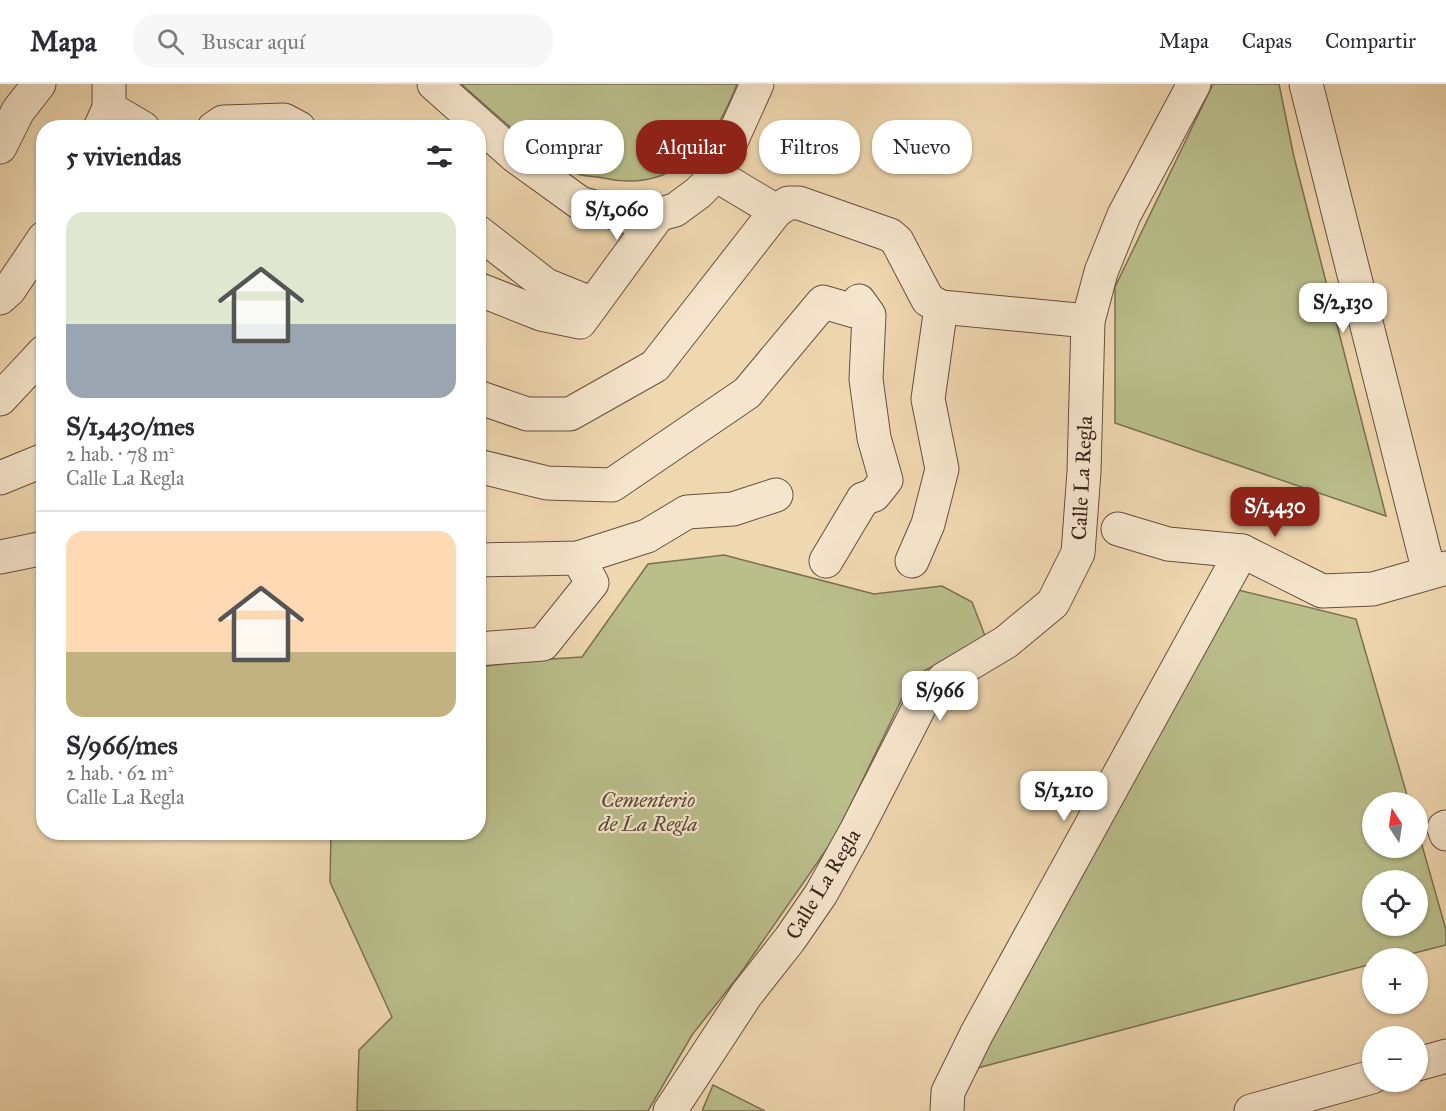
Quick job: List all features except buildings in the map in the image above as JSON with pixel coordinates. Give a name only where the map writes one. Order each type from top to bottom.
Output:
[{"type":"street","points":[[0,147],[18,111],[39,84]]},
{"type":"street","points":[[434,84],[474,120]]},
{"type":"street","points":[[486,130],[515,156],[580,203],[638,220],[675,210],[698,193],[716,175],[757,84]]},
{"type":"street","name":"Calle La Regla","points":[[670,1111],[746,996],[790,939],[820,894],[856,831],[921,704],[944,679],[1006,642],[1053,603],[1078,553],[1084,472],[1088,321],[1101,272],[1124,215],[1194,84]]},
{"type":"street","points":[[1118,529],[1168,544],[1242,551],[1323,591],[1372,589],[1438,570],[1306,84]]},
{"type":"street","points":[[106,107],[128,120]]},
{"type":"street","points":[[716,175],[776,211]]},
{"type":"street","points":[[486,400],[526,414],[570,414],[655,366],[776,211],[788,202],[799,203],[890,235],[897,241],[928,300],[941,307],[1088,321]]},
{"type":"street","points":[[486,292],[541,314],[580,322],[659,214]]},
{"type":"street","points":[[486,238],[546,285],[593,304]]},
{"type":"street","points":[[0,298],[9,290],[36,250]]},
{"type":"street","points":[[486,468],[547,483],[612,485],[747,393],[823,302],[854,311],[858,301],[869,315],[866,379],[874,438],[886,480],[874,495],[863,499],[826,561]]},
{"type":"street","points":[[912,561],[928,524],[942,468],[928,399],[941,307]]},
{"type":"street","points":[[0,399],[36,361]]},
{"type":"street","points":[[0,478],[36,463]]},
{"type":"street","points":[[486,560],[578,558],[647,536],[687,512],[732,509],[776,495]]},
{"type":"street","points":[[0,557],[36,550]]},
{"type":"street","points":[[947,1111],[948,1092],[977,1033],[1242,551]]},
{"type":"street","points":[[486,649],[543,644],[592,584],[578,558]]},
{"type":"street","points":[[1428,1061],[1446,1056]]},
{"type":"street","points":[[1251,1111],[1362,1080]]},
{"type":"green space","points":[[461,84],[737,84],[720,120],[636,120],[636,174],[664,174],[651,179],[628,181],[579,174],[624,174],[624,120],[504,122]]},
{"type":"green space","points":[[1213,84],[1279,84],[1294,157],[1386,516],[1115,423],[1115,287]]},
{"type":"green space","name":"Cementerio de La Regla","points":[[724,555],[874,594],[942,586],[972,602],[985,636],[912,678],[835,837],[740,974],[692,1035],[648,1111],[357,1111],[359,1050],[392,1017],[330,882],[331,840],[486,840],[486,666],[582,657],[648,564]]},
{"type":"green space","points":[[1234,589],[1356,619],[1406,792],[1362,792],[1362,858],[1426,858],[1446,930],[1446,945],[1428,950],[1362,948],[1362,967],[970,1070]]},
{"type":"green space","points":[[713,1085],[765,1111],[702,1111]]}]
